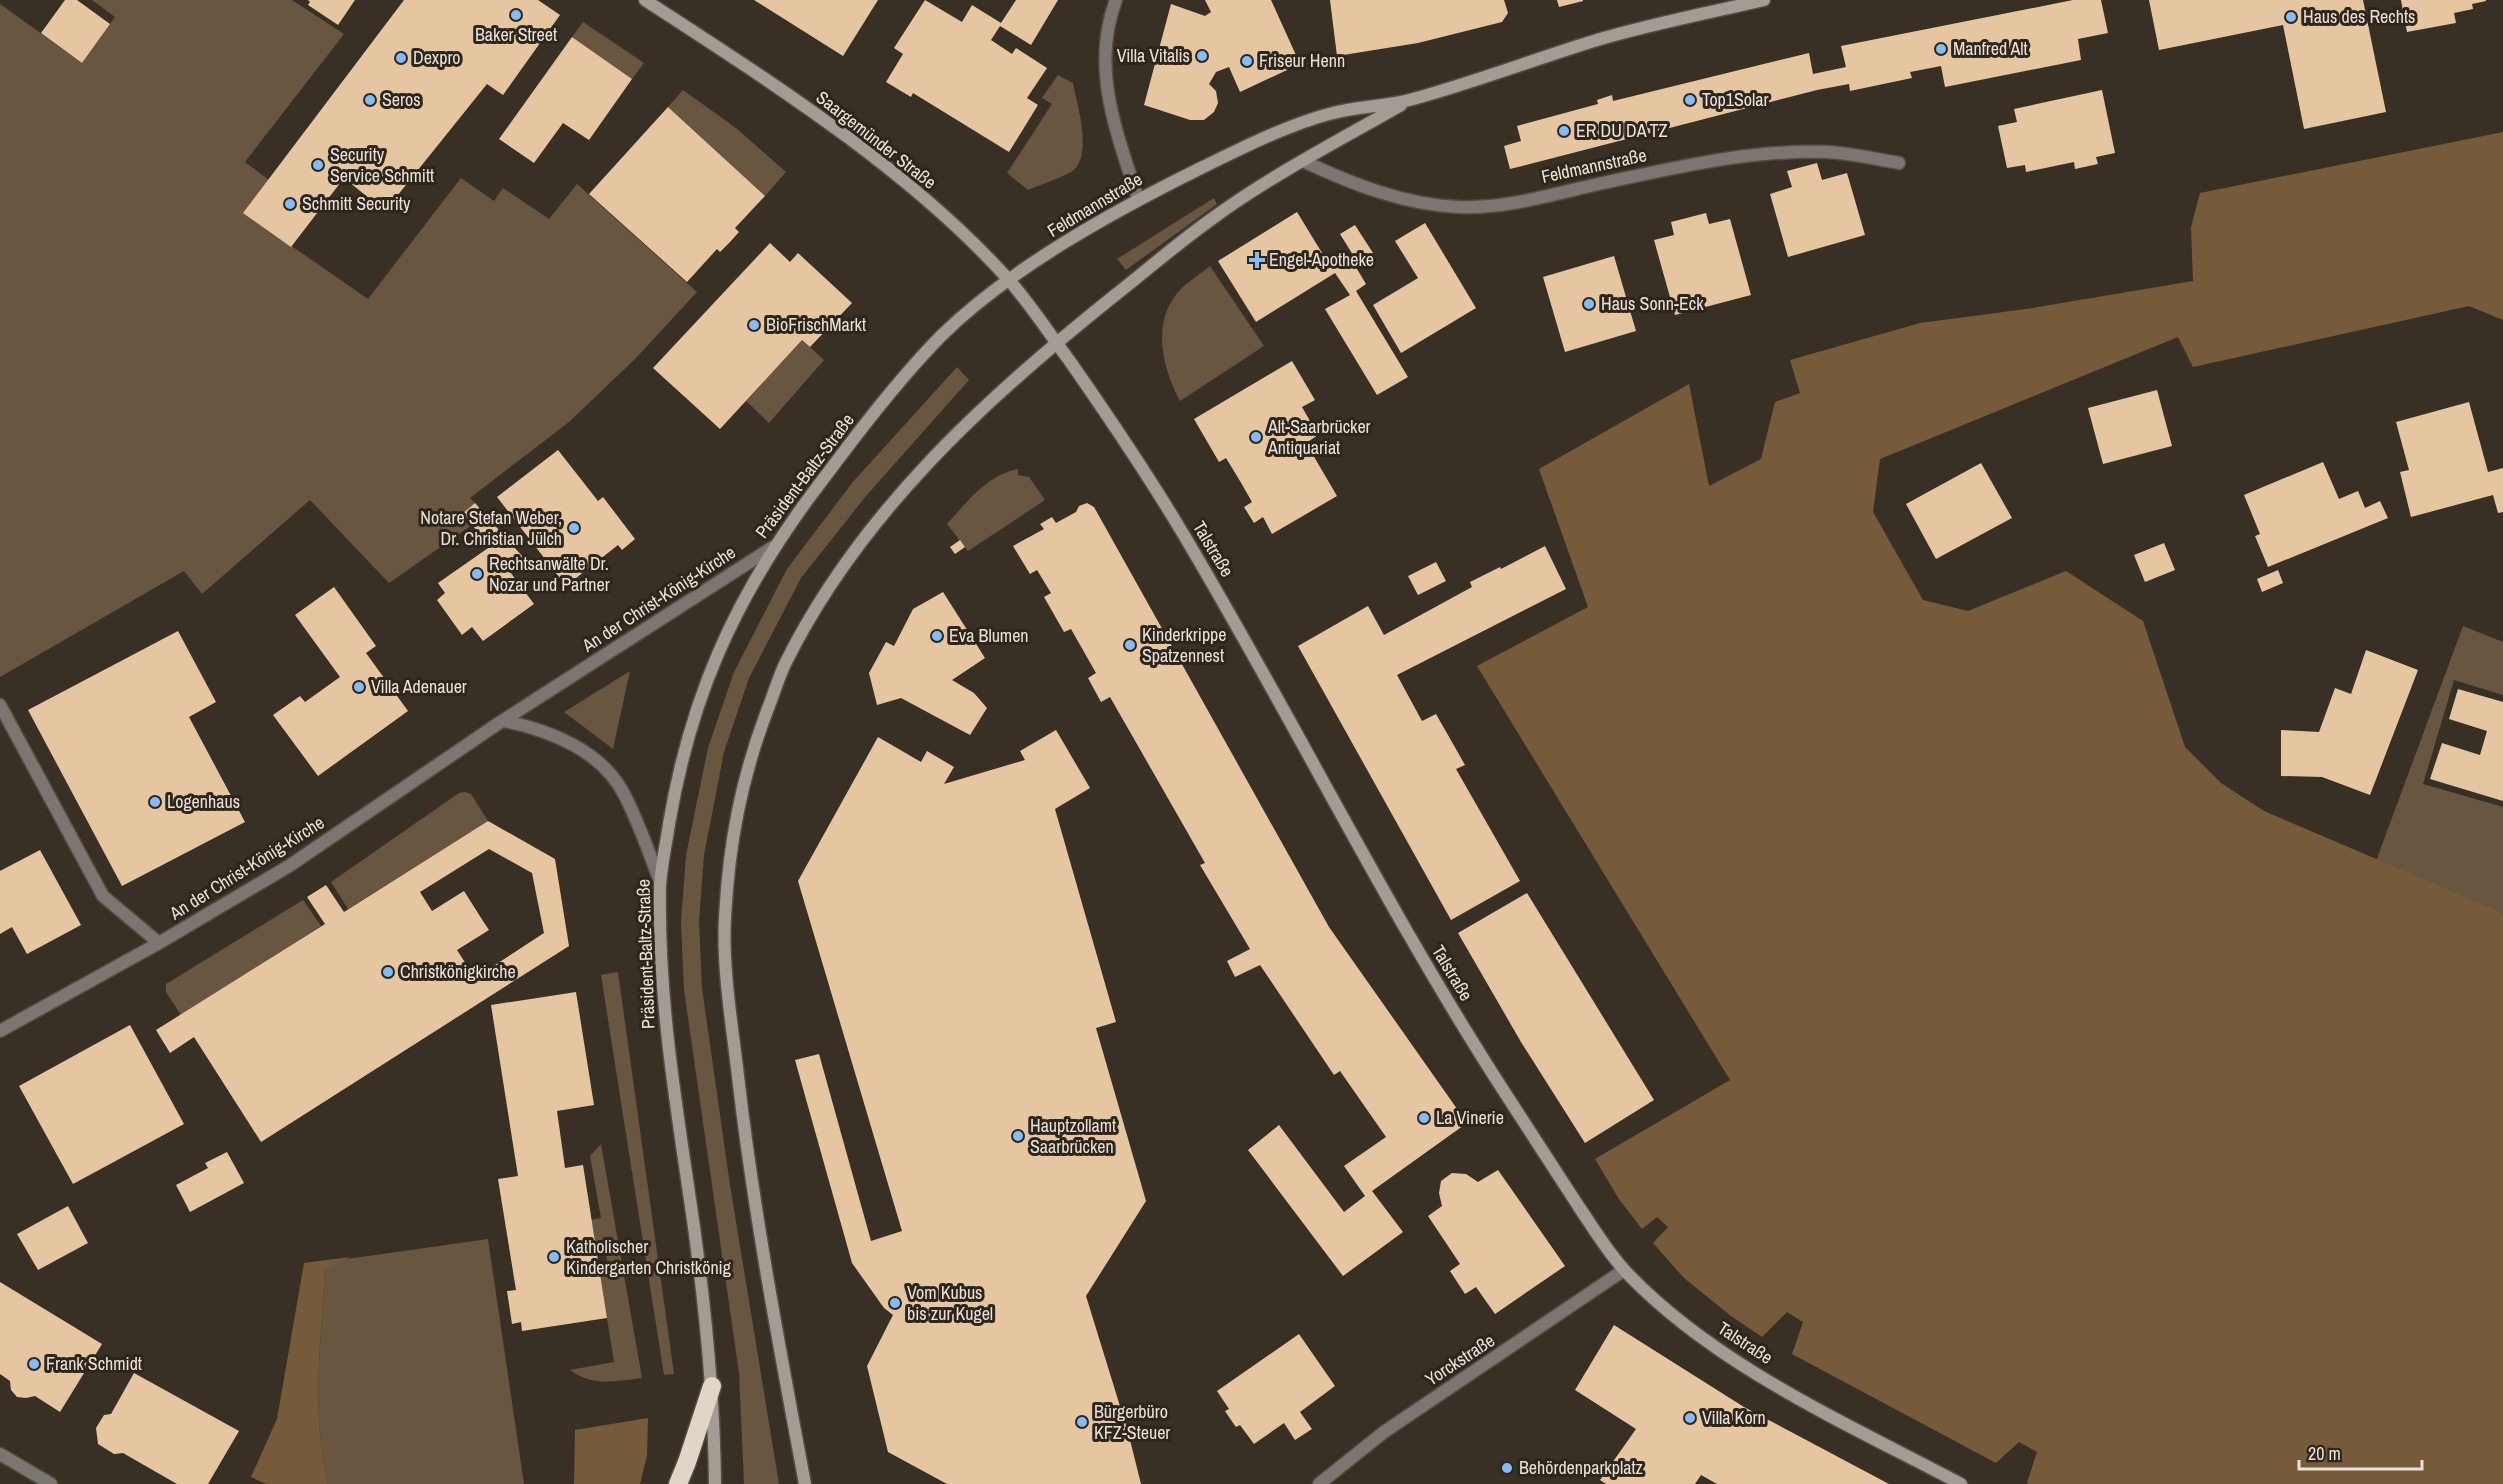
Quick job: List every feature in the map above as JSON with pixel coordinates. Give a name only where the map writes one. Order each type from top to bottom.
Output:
[{"type":"highway","points":[[678,1484],[712,1386]]},
{"type":"main road","name":"Saargemünder Straße","points":[[645,0],[747,67],[883,164],[954,225],[1009,280],[1056,342]]},
{"type":"main road","name":"Feldmannstraße","points":[[1009,280],[1138,199],[1255,142],[1330,113],[1407,101],[1601,39],[1764,0]]},
{"type":"main road","name":"Feldmannstraße","points":[[1056,342],[1214,217],[1303,161],[1407,101]]},
{"type":"main road","name":"Präsident-Baltz-Straße","points":[[715,1484],[712,1386],[689,1189],[672,1083],[661,949],[660,881],[678,773],[711,666],[741,602],[773,547],[844,451],[925,354],[973,308],[1009,280]]},
{"type":"main road","name":"Talstraße","points":[[1056,342],[1128,444],[1217,590],[1408,935],[1482,1057],[1597,1235],[1624,1270],[1713,1346],[1790,1393],[1961,1484]]},
{"type":"main road","points":[[805,1484],[751,1182],[728,986],[725,920],[730,856],[739,800],[750,758],[784,667],[824,593],[884,513],[959,429],[1056,342]]},
{"type":"street","points":[[1116,0],[1105,33],[1104,69],[1113,122],[1138,199]]},
{"type":"street","name":"Feldmannstraße","points":[[1303,161],[1343,180],[1379,192],[1460,207],[1502,204],[1692,164],[1756,155],[1826,152],[1899,163]]},
{"type":"street","name":"An der Christ-König-Kirche","points":[[0,1031],[159,943],[298,860],[504,721],[773,547]]},
{"type":"street","points":[[0,705],[104,896],[159,943]]},
{"type":"street","points":[[504,721],[532,726],[556,735],[587,755],[609,774],[625,795],[660,881]]},
{"type":"street","name":"Yorckstraße","points":[[1319,1484],[1384,1432],[1624,1270]]},
{"type":"street","points":[[0,1454],[51,1484]]},
{"type":"shaded area","points":[[92,0],[292,0],[344,34],[245,162],[269,180],[244,213],[368,299],[461,178],[494,201],[503,188],[549,219],[577,184],[697,292],[636,358],[569,422],[470,498],[475,503],[462,514],[472,525],[389,583],[310,500],[202,594],[184,571],[0,677],[0,4],[82,63],[115,17]]},
{"type":"shaded area","points":[[583,22],[644,63],[632,79],[572,37]]},
{"type":"shaded area","points":[[1058,75],[1073,83],[1082,130],[1082,155],[1078,165],[1071,172],[1028,190],[1007,173],[1052,104],[1042,98]]},
{"type":"shaded area","points":[[683,90],[736,128],[786,172],[765,196],[668,107]]},
{"type":"shaded area","points":[[2503,132],[2503,320],[2469,306],[2193,367],[2178,337],[1880,459],[1873,512],[1923,600],[1968,611],[2066,571],[2143,621],[2185,747],[2221,783],[2264,811],[2503,913],[2503,1484],[2029,1484],[2027,1483],[2037,1452],[2019,1442],[1996,1463],[1792,1354],[1803,1322],[1787,1312],[1762,1337],[1731,1316],[1684,1278],[1653,1243],[1668,1227],[1657,1217],[1642,1229],[1619,1199],[1595,1159],[1730,1080],[1477,666],[1588,607],[1539,469],[1689,384],[1709,486],[1761,459],[1775,402],[1800,393],[1790,360],[1920,323],[2026,309],[2193,281],[2191,227],[2200,193]]},
{"type":"shaded area","points":[[1214,198],[1217,204],[1126,270],[1117,259]]},
{"type":"shaded area","points":[[1210,266],[1264,346],[1180,401],[1164,357],[1162,342],[1166,312],[1173,298],[1184,286]]},
{"type":"shaded area","points":[[802,340],[824,360],[769,423],[746,401]]},
{"type":"shaded area","points":[[957,367],[969,380],[866,496],[801,578],[749,678],[724,752],[704,855],[699,922],[702,988],[730,1185],[779,1484],[744,1484],[739,1373],[684,990],[681,922],[686,855],[708,748],[734,672],[787,569],[852,483]]},
{"type":"shaded area","points":[[1018,469],[1018,475],[1029,477],[1045,500],[968,551],[947,524],[987,483]]},
{"type":"shaded area","points":[[2463,626],[2503,642],[2503,695],[2454,680],[2423,784],[2503,807],[2503,913],[2376,861]]},
{"type":"shaded area","points":[[630,671],[613,749],[564,712]]},
{"type":"shaded area","points":[[459,793],[471,794],[488,821],[348,909],[331,882]]},
{"type":"shaded area","points":[[303,900],[321,926],[181,1015],[166,992],[166,984]]},
{"type":"shaded area","points":[[618,972],[674,1374],[664,1375],[601,975]]},
{"type":"shaded area","points":[[601,1144],[642,1378],[596,1381],[570,1370],[614,1362],[600,1274],[609,1272],[604,1242],[595,1241],[591,1220],[601,1218],[590,1156]]},
{"type":"shaded area","points":[[488,1239],[524,1484],[328,1484],[323,1458],[319,1404],[325,1268],[350,1257],[347,1259]]},
{"type":"shaded area","points":[[350,1257],[325,1269],[319,1404],[323,1458],[328,1484],[266,1484],[251,1477],[277,1419],[304,1263]]},
{"type":"shaded area","points":[[648,1418],[647,1455],[640,1484],[574,1484],[575,1430]]},
{"type":"building","points":[[65,0],[77,0],[110,24],[82,63],[41,33]]},
{"type":"building","points":[[308,0],[355,0],[338,25],[308,5],[310,2]]},
{"type":"building","points":[[404,0],[538,0],[560,15],[503,95],[487,84],[385,211],[344,178],[291,247],[243,213]]},
{"type":"building","points":[[754,0],[878,0],[843,56]]},
{"type":"building","points":[[925,0],[962,22],[972,5],[1001,23],[1016,0],[1058,0],[1031,45],[1000,26],[991,40],[1012,54],[1016,48],[1047,68],[1027,98],[1038,105],[1009,152],[913,93],[911,97],[886,82],[903,54],[894,48]]},
{"type":"building","points":[[1205,0],[1271,0],[1300,64],[1240,92],[1229,67],[1216,72],[1209,84],[1216,91],[1218,103],[1214,112],[1204,120],[1190,120],[1144,105],[1171,4],[1205,16],[1211,12]]},
{"type":"building","points":[[1330,0],[1504,0],[1508,13],[1502,22],[1418,43],[1337,56]]},
{"type":"building","points":[[1557,0],[1583,0],[1583,1],[1559,7]]},
{"type":"building","points":[[2073,0],[2101,0],[2108,33],[2078,39],[2081,60],[1945,87],[1941,66],[1910,72],[1912,78],[1850,91],[1849,84],[1817,90],[1510,169],[1504,146],[1521,141],[1517,126],[1598,104],[1597,100],[1612,95],[1613,101],[1809,53],[1813,74],[1846,67],[1841,46]]},
{"type":"building","points":[[2149,0],[2363,0],[2386,112],[2304,129],[2283,25],[2159,50]]},
{"type":"building","points":[[2401,0],[2486,1],[2472,4],[2473,9],[2454,13],[2456,23],[2407,32]]},
{"type":"building","points":[[572,37],[632,79],[589,140],[563,123],[534,163],[499,139]]},
{"type":"building","points":[[2102,90],[2115,153],[2096,157],[2098,164],[2075,169],[2074,162],[2026,172],[2025,165],[2007,168],[1998,126],[2017,122],[2014,109]]},
{"type":"building","points":[[668,107],[765,196],[735,228],[739,232],[730,242],[720,252],[717,249],[687,282],[589,194]]},
{"type":"building","points":[[1817,163],[1822,180],[1847,173],[1865,235],[1788,257],[1770,194],[1792,187],[1787,171]]},
{"type":"building","points":[[1297,212],[1330,266],[1348,254],[1366,284],[1356,291],[1408,377],[1377,395],[1325,309],[1350,295],[1335,273],[1256,322],[1218,261]]},
{"type":"building","points":[[1706,213],[1709,224],[1730,219],[1751,295],[1675,315],[1654,240],[1674,235],[1671,222]]},
{"type":"building","points":[[1425,223],[1476,308],[1401,353],[1373,305],[1418,278],[1395,241]]},
{"type":"building","points":[[1355,225],[1373,253],[1358,263],[1340,234]]},
{"type":"building","points":[[770,243],[790,262],[798,253],[852,303],[810,347],[802,340],[720,429],[653,368]]},
{"type":"building","name":"Haus Sonn-Eck","points":[[1614,256],[1636,331],[1565,352],[1543,277]]},
{"type":"building","points":[[1292,361],[1315,400],[1302,407],[1318,435],[1306,443],[1337,496],[1272,534],[1263,517],[1254,523],[1244,507],[1252,502],[1240,481],[1226,458],[1219,462],[1194,419]]},
{"type":"building","points":[[2157,390],[2172,446],[2103,464],[2088,408]]},
{"type":"building","points":[[2469,402],[2488,472],[2503,468],[2503,512],[2498,513],[2493,495],[2411,517],[2400,472],[2409,470],[2396,422]]},
{"type":"building","points":[[558,450],[598,501],[603,497],[635,539],[622,550],[618,545],[566,586],[497,497]]},
{"type":"building","points":[[2323,462],[2339,499],[2358,491],[2365,508],[2380,501],[2388,518],[2268,567],[2255,536],[2260,534],[2244,495]]},
{"type":"building","points":[[1981,463],[2012,518],[1936,559],[1906,504]]},
{"type":"building","points":[[475,503],[523,557],[507,568],[534,604],[483,641],[472,627],[462,635],[437,600],[445,593],[438,583],[491,546],[462,514]]},
{"type":"building","points":[[1087,503],[1094,507],[1329,927],[1467,1123],[1372,1191],[1403,1232],[1343,1276],[1248,1150],[1279,1125],[1344,1212],[1365,1196],[1344,1166],[1386,1137],[1340,1071],[1334,1075],[1260,965],[1235,977],[1227,961],[1250,949],[1200,865],[1205,863],[1110,697],[1101,702],[1088,678],[1096,673],[1071,629],[1064,632],[1044,597],[1051,593],[1037,570],[1030,574],[1013,546],[1044,529],[1040,524],[1052,517],[1056,523],[1076,512],[1079,506]]},
{"type":"building","points":[[960,540],[965,547],[955,554],[950,547]]},
{"type":"building","points":[[2164,543],[2175,570],[2145,582],[2134,555]]},
{"type":"building","points":[[1545,546],[1566,589],[1397,675],[1422,721],[1436,714],[1465,765],[1456,769],[1520,881],[1451,920],[1298,646],[1368,606],[1384,635],[1472,587],[1470,582]]},
{"type":"building","points":[[1436,562],[1446,581],[1418,595],[1408,576]]},
{"type":"building","points":[[2278,570],[2283,583],[2262,592],[2257,579]]},
{"type":"building","name":"Villa Adenauer","points":[[334,587],[376,646],[366,653],[408,711],[318,776],[273,715],[300,696],[305,702],[340,677],[295,615]]},
{"type":"building","points":[[943,592],[985,658],[952,680],[974,693],[987,708],[970,735],[901,698],[877,705],[869,673],[886,642],[894,646],[913,609]]},
{"type":"building","points":[[178,631],[216,702],[189,717],[245,822],[122,886],[28,710]]},
{"type":"building","points":[[2366,650],[2418,670],[2370,795],[2322,777],[2281,776],[2281,730],[2319,732],[2335,688],[2351,694]]},
{"type":"building","points":[[2458,689],[2503,702],[2503,801],[2430,779],[2442,743],[2480,755],[2487,731],[2449,719]]},
{"type":"building","points":[[1056,730],[1090,788],[1055,809],[1116,1022],[1096,1028],[1146,1201],[1086,1296],[1128,1432],[1141,1484],[947,1484],[888,1452],[867,1366],[893,1315],[884,1308],[852,1263],[795,1060],[819,1054],[871,1241],[902,1231],[798,881],[878,737],[921,762],[927,751],[954,767],[944,784],[1025,760],[1020,751]]},
{"type":"building","name":"Christkönigkirche","points":[[488,821],[555,859],[569,946],[261,1142],[194,1037],[170,1053],[156,1030],[325,924],[307,897],[326,885],[344,912]],"holes":[[[489,849],[532,873],[544,933],[475,978],[457,950],[489,930],[464,891],[432,911],[420,892]]]},
{"type":"building","points":[[40,850],[81,925],[27,954],[12,927],[0,934],[0,871]]},
{"type":"building","points":[[1527,893],[1654,1100],[1585,1143],[1521,1042],[1458,933]]},
{"type":"building","points":[[576,992],[594,1105],[557,1111],[565,1168],[583,1165],[607,1318],[522,1331],[521,1322],[512,1324],[507,1291],[516,1290],[498,1179],[518,1176],[491,1005]]},
{"type":"building","points":[[130,1025],[184,1124],[73,1184],[19,1086]]},
{"type":"building","points":[[227,1152],[244,1183],[190,1212],[176,1185],[208,1168],[205,1163]]},
{"type":"building","points":[[1498,1170],[1565,1266],[1495,1314],[1476,1287],[1465,1294],[1450,1271],[1460,1264],[1428,1216],[1442,1206],[1439,1193],[1441,1181],[1452,1173],[1466,1174],[1478,1182]]},
{"type":"building","points":[[68,1206],[88,1243],[38,1270],[17,1234]]},
{"type":"building","points":[[0,1282],[102,1344],[60,1412],[35,1396],[17,1397],[11,1390],[10,1381],[0,1374]]},
{"type":"building","points":[[1614,1325],[1744,1407],[1889,1484],[1717,1484],[1701,1475],[1695,1484],[1606,1484],[1600,1480],[1636,1429],[1575,1390]]},
{"type":"building","points":[[1299,1334],[1335,1386],[1300,1412],[1312,1429],[1295,1440],[1284,1423],[1254,1444],[1240,1425],[1236,1427],[1231,1420],[1225,1411],[1229,1409],[1217,1391]]},
{"type":"building","points":[[134,1373],[239,1431],[208,1484],[177,1484],[123,1453],[114,1454],[98,1444],[96,1428],[104,1415],[111,1414]]},
{"type":"place","name":"Baker Street","points":[[516,15]]},
{"type":"place","name":"Haus des Rechts","points":[[2291,17]]},
{"type":"place","name":"Manfred Alt","points":[[1941,49]]},
{"type":"place","name":"Villa Vitalis","points":[[1202,56]]},
{"type":"place","name":"Dexpro","points":[[401,58]]},
{"type":"place","name":"Friseur Henn","points":[[1247,61]]},
{"type":"place","name":"Seros","points":[[370,100]]},
{"type":"place","name":"Top1Solar","points":[[1690,100]]},
{"type":"place","name":"ER DU DA TZ","points":[[1564,131]]},
{"type":"place","name":"Security Service Schmitt","points":[[318,165]]},
{"type":"place","name":"Schmitt Security","points":[[290,204]]},
{"type":"place","name":"Engel-Apotheke","points":[[1257,260]]},
{"type":"place","name":"Haus Sonn-Eck","points":[[1589,304]]},
{"type":"place","name":"BioFrischMarkt","points":[[754,325]]},
{"type":"place","name":"Alt-Saarbrücker Antiquariat","points":[[1256,437]]},
{"type":"place","name":"Notare Stefan Weber, Dr. Christian Jülch","points":[[574,528]]},
{"type":"place","name":"Rechtsanwälte Dr. Nozar und Partner","points":[[477,574]]},
{"type":"place","name":"Eva Blumen","points":[[937,636]]},
{"type":"place","name":"Kinderkrippe Spatzennest","points":[[1130,645]]},
{"type":"place","name":"Villa Adenauer","points":[[359,687]]},
{"type":"place","name":"Logenhaus","points":[[155,802]]},
{"type":"place","name":"Christkönigkirche","points":[[388,972]]},
{"type":"place","name":"La Vinerie","points":[[1424,1118]]},
{"type":"place","name":"Hauptzollamt Saarbrücken","points":[[1018,1136]]},
{"type":"place","name":"Katholischer Kindergarten Christkönig","points":[[554,1257]]},
{"type":"place","name":"Vom Kubus bis zur Kugel","points":[[895,1303]]},
{"type":"place","name":"Frank Schmidt","points":[[34,1364]]},
{"type":"place","name":"Villa Korn","points":[[1690,1418]]},
{"type":"place","name":"Bürgerbüro KFZ-Steuer","points":[[1082,1422]]},
{"type":"place","name":"Behördenparkplatz","points":[[1507,1468]]}]
